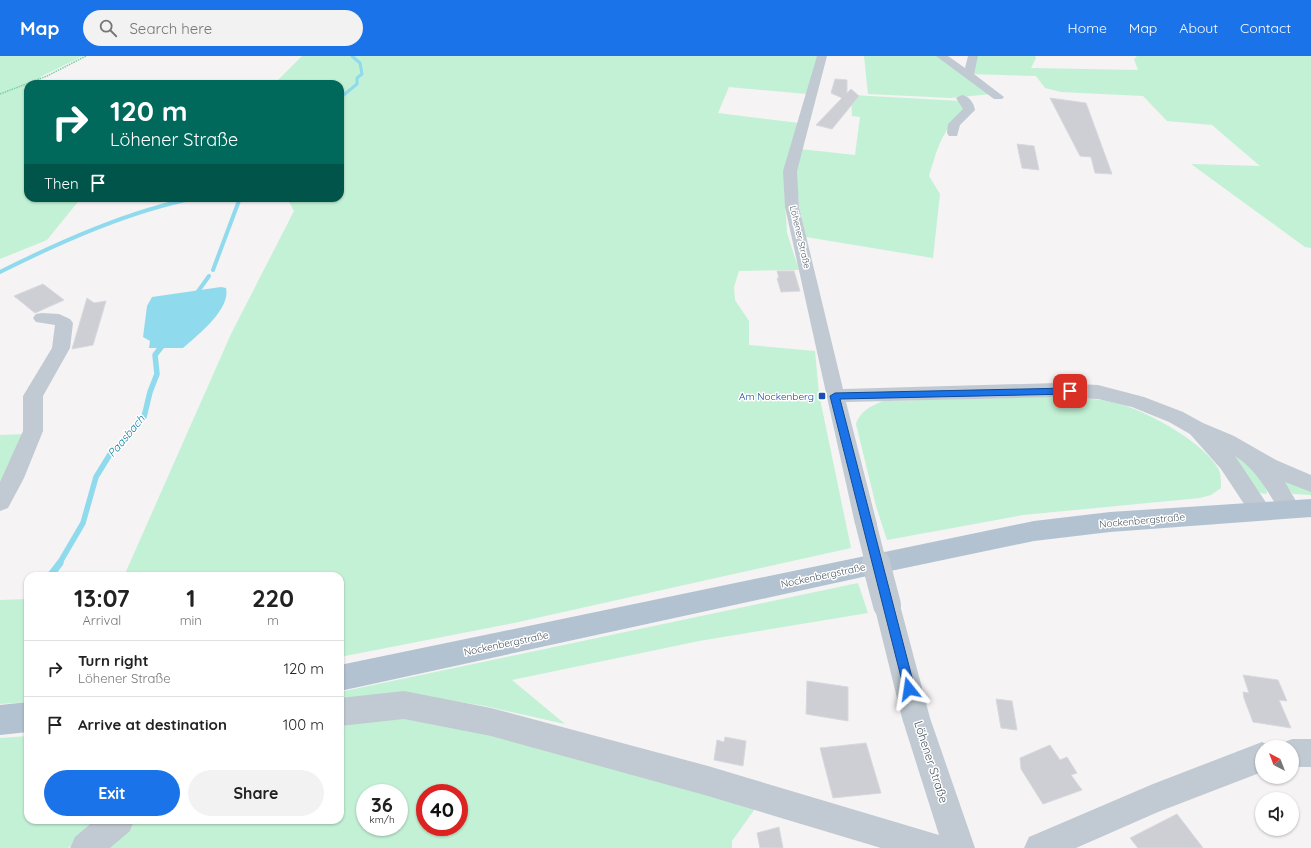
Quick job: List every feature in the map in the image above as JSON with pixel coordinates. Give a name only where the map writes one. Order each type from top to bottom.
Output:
[{"type":"main road","name":"Nockenbergstraße","points":[[344,677],[881,562],[1034,531],[1110,522],[1300,508]]},
{"type":"main road","points":[[0,720],[24,717]]},
{"type":"street","name":"Löhener Straße","points":[[822,56],[790,171],[792,207],[866,524],[916,718],[959,848]]},
{"type":"street","points":[[941,56],[998,97]]},
{"type":"street","points":[[968,75],[973,56]]},
{"type":"street","points":[[953,133],[954,124],[969,110],[968,105],[962,98]]},
{"type":"street","points":[[0,502],[13,478],[33,431],[33,396],[61,348],[64,323],[59,319],[42,318]]},
{"type":"street","points":[[835,396],[1056,390],[1098,392],[1155,408],[1227,441],[1253,458],[1311,484]]},
{"type":"street","points":[[1196,428],[1229,463],[1260,510]]},
{"type":"street","points":[[1253,458],[1272,480],[1300,508]]},
{"type":"street","points":[[344,712],[404,705],[491,722],[708,781],[933,848]]},
{"type":"street","points":[[1299,753],[1311,753]]},
{"type":"street","points":[[1040,848],[1153,799],[1255,760]]},
{"type":"street","points":[[86,848],[115,824]]},
{"type":"path","points":[[37,80],[86,56]]},
{"type":"path","points":[[0,94],[24,85]]},
{"type":"green space","points":[[0,56],[83,56],[40,77],[40,80],[24,80],[24,202],[78,202],[47,240],[0,259]]},
{"type":"green space","points":[[302,56],[819,56],[807,94],[729,87],[718,113],[799,123],[784,182],[787,233],[799,270],[739,271],[734,287],[735,300],[749,321],[749,345],[815,351],[819,394],[851,548],[514,623],[344,656],[344,572],[126,572],[231,334],[294,211],[289,202],[344,202],[344,80],[278,80]]},
{"type":"green space","points":[[864,56],[938,56],[991,94],[951,98],[868,94]]},
{"type":"green space","points":[[973,56],[1035,56],[1036,58],[1031,68],[1138,70],[1134,59],[1137,56],[1311,56],[1311,248],[1305,247],[1191,164],[1260,166],[1212,125],[1167,121],[1143,96],[1061,92],[1045,88],[1036,76],[970,74]]},
{"type":"green space","points":[[851,95],[961,101],[965,110],[945,132],[929,176],[940,194],[933,258],[806,237],[799,206],[796,172],[800,149],[855,155],[860,117],[852,116]]},
{"type":"green space","points":[[1047,397],[1085,398],[1114,402],[1134,409],[1162,422],[1190,440],[1212,460],[1219,470],[1221,477],[1221,488],[1211,495],[1200,498],[1023,515],[887,540],[876,506],[856,424],[863,412],[883,401]]},
{"type":"green space","points":[[25,434],[0,484],[0,435]]},
{"type":"green space","points":[[1218,441],[1248,464],[1261,479],[1267,494],[1260,493]]},
{"type":"green space","points":[[1279,477],[1311,489],[1311,495],[1293,494]]},
{"type":"green space","points":[[858,583],[868,613],[699,641],[512,680],[565,724],[485,706],[410,694],[344,702],[344,691]]},
{"type":"green space","points":[[24,599],[24,702],[0,704],[0,600]]},
{"type":"green space","points":[[403,712],[757,806],[732,841],[732,848],[94,848],[124,824],[344,824],[344,719]]},
{"type":"green space","points":[[24,736],[24,824],[95,824],[68,848],[0,848],[0,738]]},
{"type":"water","points":[[221,287],[226,288],[226,296],[219,313],[205,329],[183,348],[149,348],[150,341],[143,337],[147,306],[152,297]]},
{"type":"building","points":[[835,79],[847,80],[847,93],[851,89],[859,96],[832,129],[816,125],[842,98],[831,93]]},
{"type":"building","points":[[1050,98],[1086,103],[1112,174],[1095,173],[1091,157],[1080,156]]},
{"type":"building","points":[[1017,144],[1034,146],[1039,170],[1022,168]]},
{"type":"building","points":[[777,271],[794,271],[800,291],[781,292],[777,278],[779,278]]},
{"type":"building","points":[[43,284],[64,300],[35,313],[14,296]]},
{"type":"building","points":[[87,298],[94,303],[106,301],[93,345],[72,349]]},
{"type":"building","points":[[1243,675],[1278,680],[1287,701],[1279,700],[1291,728],[1253,722],[1244,698],[1243,692],[1249,693]]},
{"type":"building","points":[[807,681],[848,687],[848,721],[806,714]]},
{"type":"building","points":[[996,699],[1012,701],[1017,730],[1001,728]]},
{"type":"building","points":[[725,737],[746,741],[743,766],[714,760],[717,740],[724,742]]},
{"type":"building","points":[[866,743],[881,793],[833,798],[820,748]]},
{"type":"building","points":[[1050,745],[1060,760],[1067,757],[1077,773],[1071,775],[1082,790],[1043,804],[1021,769],[1020,758]]},
{"type":"building","points":[[1177,814],[1203,848],[1138,848],[1130,838]]},
{"type":"building","points":[[779,827],[783,848],[760,848],[757,833]]},
{"type":"waterway","name":"Paasbach","points":[[344,95],[357,84],[357,78],[362,74],[360,63],[352,56]]},
{"type":"waterway","points":[[0,272],[46,250],[120,219],[178,202]]},
{"type":"waterway","name":"Paasbach","points":[[213,270],[238,202]]},
{"type":"waterway","name":"Paasbach","points":[[194,297],[209,276]]},
{"type":"waterway","name":"Paasbach","points":[[161,347],[164,343]]},
{"type":"waterway","name":"Paasbach","points":[[59,564],[83,523],[96,477],[112,451],[126,439],[144,417],[150,392],[157,374],[155,355],[162,346]]},
{"type":"waterway","name":"Paasbach","points":[[53,572],[60,563]]},
{"type":"place","name":"Am Nockenberg","points":[[822,396]]},
{"type":"route","points":[[909,689],[876,564],[835,396],[1056,390],[1070,391]]}]
